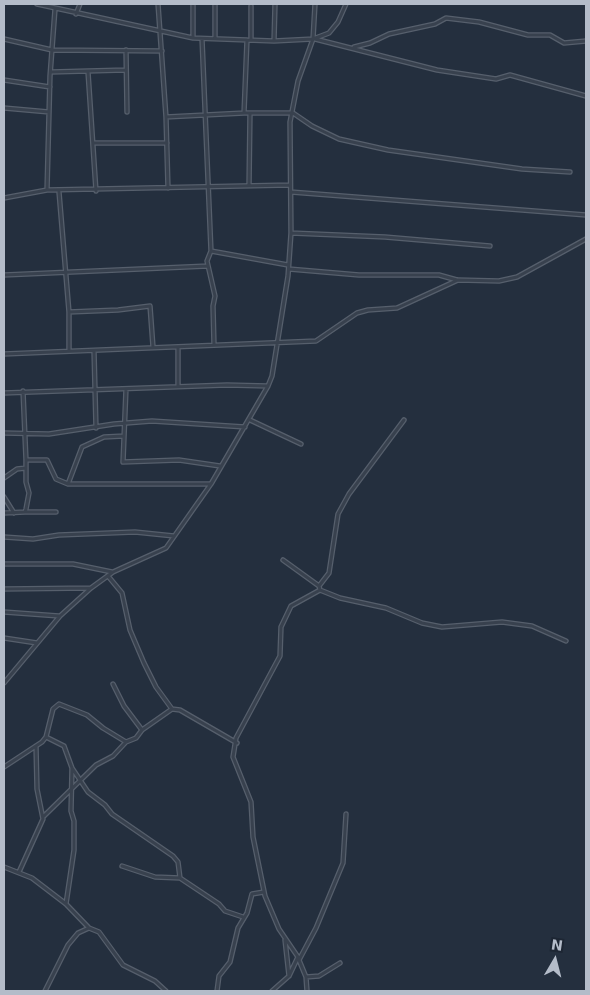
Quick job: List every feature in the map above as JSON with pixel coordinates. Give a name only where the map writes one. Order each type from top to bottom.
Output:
[{"type":"street","points":[[38,4],[76,14],[194,38],[274,41],[313,39],[437,70],[496,79],[510,75],[586,96]]},
{"type":"street","points":[[76,14],[80,4]]},
{"type":"street","points":[[158,4],[162,35],[168,188]]},
{"type":"street","points":[[193,4],[194,38]]},
{"type":"street","points":[[215,4],[215,39]]},
{"type":"street","points":[[274,41],[276,4]]},
{"type":"street","points":[[4,682],[60,616],[91,588],[113,572],[160,552],[174,536],[211,484],[220,466],[250,420],[268,386],[272,376],[277,343],[291,233],[290,122],[298,81],[313,39],[315,4]]},
{"type":"street","points":[[313,39],[329,33],[338,22],[346,4]]},
{"type":"street","points":[[251,6],[252,40]]},
{"type":"street","points":[[47,190],[50,87],[56,9]]},
{"type":"street","points":[[352,48],[370,43],[389,34],[435,24],[446,18],[480,22],[528,35],[550,36],[564,43],[586,41]]},
{"type":"street","points":[[4,39],[52,50],[162,51]]},
{"type":"street","points":[[202,39],[211,251],[207,261],[215,296],[212,306],[214,345]]},
{"type":"street","points":[[244,113],[247,40]]},
{"type":"street","points":[[126,50],[127,112]]},
{"type":"street","points":[[51,72],[125,70]]},
{"type":"street","points":[[88,72],[96,191]]},
{"type":"street","points":[[4,80],[50,87]]},
{"type":"street","points":[[4,108],[49,112]]},
{"type":"street","points":[[166,117],[244,113],[293,113],[312,126],[339,139],[388,150],[522,169],[570,172]]},
{"type":"street","points":[[249,186],[250,113]]},
{"type":"street","points":[[93,143],[167,143]]},
{"type":"street","points":[[4,198],[47,190],[59,192],[290,185]]},
{"type":"street","points":[[291,192],[298,191],[351,198],[586,215]]},
{"type":"street","points":[[59,192],[70,312],[69,351]]},
{"type":"street","points":[[291,233],[385,237],[490,246]]},
{"type":"street","points":[[211,251],[288,267],[359,275],[439,275],[458,280],[499,281],[517,278],[586,239]]},
{"type":"street","points":[[4,275],[208,266]]},
{"type":"street","points":[[4,354],[316,341],[357,313],[374,309],[397,308],[458,280]]},
{"type":"street","points":[[70,312],[118,310],[150,306],[153,347]]},
{"type":"street","points":[[178,348],[178,386]]},
{"type":"street","points":[[94,351],[96,428]]},
{"type":"street","points":[[4,393],[178,386],[268,386]]},
{"type":"street","points":[[126,389],[123,462],[179,460],[220,466]]},
{"type":"street","points":[[23,391],[22,414],[29,493],[25,512]]},
{"type":"street","points":[[250,420],[302,444]]},
{"type":"street","points":[[319,586],[330,573],[338,514],[349,494],[404,420]]},
{"type":"street","points":[[4,433],[49,434],[125,423],[175,421],[245,428]]},
{"type":"street","points":[[68,484],[82,447],[104,437],[124,436]]},
{"type":"street","points":[[26,460],[47,460],[56,479],[68,484],[211,484]]},
{"type":"street","points":[[4,478],[13,471],[26,468]]},
{"type":"street","points":[[4,497],[14,513]]},
{"type":"street","points":[[4,513],[56,512]]},
{"type":"street","points":[[4,537],[33,539],[60,535],[135,532],[174,536]]},
{"type":"street","points":[[282,560],[319,586],[320,590]]},
{"type":"street","points":[[4,564],[73,564],[113,572]]},
{"type":"street","points":[[108,576],[122,593],[130,630],[144,664],[161,695],[172,709]]},
{"type":"street","points":[[4,589],[91,588]]},
{"type":"street","points":[[307,991],[306,977],[299,960],[271,913],[264,892],[253,837],[250,802],[235,765],[234,750],[240,731],[280,656],[281,628],[287,613],[295,603],[320,590],[340,598],[386,608],[422,623],[448,627],[502,622],[538,628],[566,641]]},
{"type":"street","points":[[4,612],[60,616]]},
{"type":"street","points":[[4,638],[37,643]]},
{"type":"street","points":[[114,684],[124,706],[142,730]]},
{"type":"street","points":[[4,767],[46,737],[53,708],[59,704],[87,715],[103,728],[126,742]]},
{"type":"street","points":[[19,872],[36,839],[44,816],[96,765],[113,756],[126,742],[136,738],[142,730],[172,709],[180,710],[237,743]]},
{"type":"street","points":[[46,737],[64,746],[72,768],[79,780],[112,814],[173,856],[178,862],[180,878]]},
{"type":"street","points":[[36,745],[37,790],[44,816]]},
{"type":"street","points":[[66,904],[74,850],[72,768]]},
{"type":"street","points":[[272,991],[289,976],[299,960],[316,928],[344,863],[346,814]]},
{"type":"street","points":[[122,866],[155,877],[180,878],[219,904],[225,911],[243,917]]},
{"type":"street","points":[[4,868],[32,878],[66,904],[89,928],[99,932],[123,965],[154,981],[166,991]]},
{"type":"street","points":[[217,991],[219,976],[230,962],[243,917],[247,913],[253,893],[264,892]]},
{"type":"street","points":[[45,991],[68,944],[78,933],[89,928]]},
{"type":"street","points":[[285,939],[289,976]]},
{"type":"street","points":[[306,977],[319,976],[340,963]]}]
